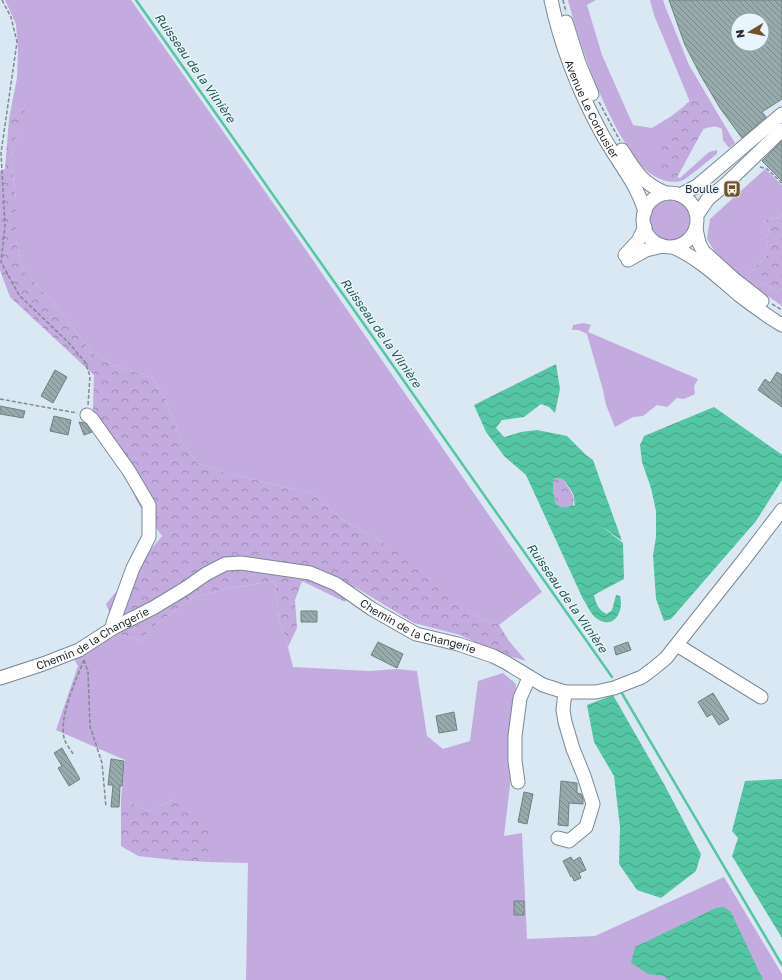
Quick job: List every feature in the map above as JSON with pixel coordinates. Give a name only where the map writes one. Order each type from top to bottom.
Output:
[{"type":"street","name":"Avenue Le Corbusier","points":[[551,0],[565,49],[581,91],[602,135],[636,188],[645,212]]},
{"type":"street","name":"Avenue Le Corbusier","points":[[560,0],[579,63],[607,125],[628,160],[643,179],[651,186],[673,194]]},
{"type":"street","points":[[696,229],[690,238],[685,242],[646,250],[627,258],[638,241],[644,227],[647,206],[653,200],[658,196],[673,194],[697,186],[782,115]]},
{"type":"street","points":[[697,215],[708,199],[727,183],[782,130]]},
{"type":"street","points":[[673,194],[691,202],[697,215],[696,229],[699,243],[706,254],[740,284],[782,315]]},
{"type":"street","points":[[644,227],[651,239],[685,252],[699,261],[741,296],[782,325]]},
{"type":"street","points":[[87,415],[92,419],[129,471],[149,506],[149,537],[133,568],[113,623],[113,628]]},
{"type":"street","name":"Chemin de la Changerie","points":[[0,678],[43,664],[81,655],[113,628],[153,608],[206,574],[225,564],[241,563],[310,573],[336,584],[372,609],[416,634],[458,644],[493,656],[543,685],[565,692],[596,692],[629,683],[654,668],[666,658],[782,510]]},
{"type":"street","points":[[677,645],[761,697]]},
{"type":"street","points":[[518,782],[515,762],[515,736],[520,698],[529,678]]},
{"type":"street","points":[[558,838],[569,841],[586,828],[593,804],[565,722],[563,710],[565,692]]},
{"type":"path","points":[[0,399],[87,415],[90,376],[85,362],[69,343],[19,295],[1,262],[4,226],[1,153],[17,42],[11,17],[2,0]]},
{"type":"path","points":[[757,166],[767,169],[782,183]]},
{"type":"path","points":[[73,754],[65,740],[64,722],[68,700],[81,655]]},
{"type":"path","points":[[81,655],[88,672],[90,726],[102,762],[106,807]]},
{"type":"green space","points":[[5,0],[131,0],[542,592],[499,625],[474,615],[408,561],[379,540],[340,518],[314,494],[227,473],[197,463],[181,441],[166,400],[153,378],[114,365],[92,353],[50,299],[23,270],[16,240],[16,199],[12,167],[13,147],[26,105],[9,119],[17,78],[18,50],[16,24]]},
{"type":"green space","points":[[568,0],[596,0],[587,5],[602,55],[633,125],[652,128],[690,102],[654,15],[650,0],[663,0],[689,65],[735,143],[729,148],[723,140],[722,129],[712,127],[703,129],[677,177],[680,178],[709,152],[717,150],[717,154],[688,177],[681,181],[675,182],[657,178],[647,171],[629,150],[605,106],[586,59]]},
{"type":"green space","points":[[701,96],[712,113],[677,177],[668,177],[659,171],[659,164],[662,157],[658,151],[680,110],[693,99]]},
{"type":"green space","points":[[27,104],[13,147],[12,167],[16,199],[16,240],[23,270],[50,299],[92,353],[114,365],[153,378],[166,400],[181,441],[197,463],[227,473],[314,494],[340,518],[379,540],[446,586],[474,615],[499,625],[509,641],[526,661],[494,651],[460,635],[414,623],[355,587],[345,602],[302,581],[295,600],[297,628],[288,647],[279,620],[275,581],[225,589],[192,598],[150,629],[142,641],[118,634],[106,604],[162,536],[139,505],[93,410],[94,375],[10,297],[0,270],[0,171],[5,169],[9,119]]},
{"type":"green space","points":[[765,169],[782,185],[782,212],[781,217],[763,220],[769,227],[766,249],[771,255],[770,257],[765,256],[745,279],[767,285],[779,293],[782,288],[782,306],[744,279],[715,252],[707,239],[710,219]]},
{"type":"green space","points":[[674,200],[681,203],[687,209],[690,220],[689,228],[681,237],[674,240],[666,240],[659,237],[651,228],[650,216],[653,209],[662,201]]},
{"type":"green space","points":[[782,212],[782,288],[779,293],[767,285],[745,279],[765,256],[770,256],[766,249],[769,227],[763,220],[781,217]]},
{"type":"green space","points":[[584,323],[591,325],[588,332],[698,379],[694,386],[695,394],[684,399],[677,398],[667,407],[657,405],[643,416],[633,417],[615,427],[606,405],[587,334],[579,330],[572,330],[573,325]]},
{"type":"green space","points":[[559,478],[564,480],[571,492],[574,501],[573,505],[563,508],[556,504],[553,491],[553,479]]},
{"type":"green space","points":[[275,581],[279,620],[293,667],[369,671],[397,669],[417,671],[427,736],[443,749],[470,741],[478,681],[503,673],[516,684],[510,785],[504,836],[522,833],[527,939],[595,936],[724,877],[782,974],[782,980],[246,980],[248,863],[208,862],[210,854],[175,799],[148,811],[121,798],[125,760],[56,730],[78,666],[74,659],[118,634],[142,641],[150,629],[192,598],[225,589]]},
{"type":"green space","points":[[121,798],[148,811],[175,799],[188,801],[210,835],[210,854],[208,862],[138,856],[121,846]]},
{"type":"water","points":[[556,364],[560,389],[555,413],[549,407],[541,404],[524,417],[502,420],[496,428],[505,437],[521,432],[537,430],[567,436],[593,460],[622,541],[596,522],[623,543],[624,579],[594,595],[598,607],[607,614],[612,610],[616,595],[620,596],[621,607],[617,617],[614,620],[605,622],[599,620],[590,611],[583,599],[526,475],[505,457],[486,432],[474,405]],"holes":[[[559,478],[564,480],[573,494],[575,506],[573,505],[563,508],[556,504],[553,491],[553,479]]]},
{"type":"water","points":[[714,407],[782,455],[782,480],[756,521],[671,619],[664,621],[656,599],[653,555],[656,537],[656,511],[651,488],[642,462],[640,445],[644,436]]},
{"type":"water","points":[[613,695],[664,784],[701,854],[696,871],[661,898],[637,890],[619,864],[620,827],[614,776],[594,742],[587,705]]},
{"type":"water","points":[[782,779],[782,938],[732,856],[738,838],[732,831],[745,781]]},
{"type":"water","points":[[724,907],[731,912],[763,980],[668,980],[664,976],[648,974],[631,963],[635,947],[716,908]]},
{"type":"building","points":[[669,0],[782,0],[782,99],[762,112],[766,117],[742,138],[720,108],[685,45]]},
{"type":"building","points":[[782,141],[782,181],[762,161]]},
{"type":"building","points":[[55,370],[67,377],[53,403],[41,396]]},
{"type":"building","points":[[777,372],[782,375],[782,407],[758,390],[765,379],[770,383]]},
{"type":"building","points":[[0,406],[25,411],[23,418],[0,414]]},
{"type":"building","points":[[54,416],[71,420],[68,435],[50,431]]},
{"type":"building","points":[[79,422],[85,423],[92,432],[84,435]]},
{"type":"building","points":[[301,611],[317,611],[317,622],[301,622]]},
{"type":"building","points":[[378,642],[403,654],[397,668],[371,655]]},
{"type":"building","points":[[628,642],[631,650],[616,655],[614,647]]},
{"type":"building","points":[[713,693],[729,719],[719,725],[712,714],[707,717],[698,702]]},
{"type":"building","points":[[454,712],[457,730],[439,733],[436,716]]},
{"type":"building","points":[[62,748],[80,779],[69,786],[58,768],[62,766],[54,753]]},
{"type":"building","points":[[111,759],[124,761],[122,786],[120,786],[119,807],[111,807],[113,785],[108,785]]},
{"type":"building","points":[[561,781],[577,783],[577,793],[581,794],[583,799],[583,804],[569,803],[568,826],[558,825]]},
{"type":"building","points":[[524,792],[533,794],[527,824],[518,822]]},
{"type":"building","points":[[571,857],[573,861],[580,857],[586,870],[579,873],[581,878],[574,881],[563,861]]},
{"type":"building","points":[[514,901],[524,901],[524,915],[514,915]]},
{"type":"waterway","name":"Ruisseau de la Vilnière","points":[[136,0],[612,677]]},
{"type":"waterway","name":"Ruisseau de la Vilnière","points":[[620,690],[782,965]]},
{"type":"place","name":"Boulle","points":[[732,189]]}]
